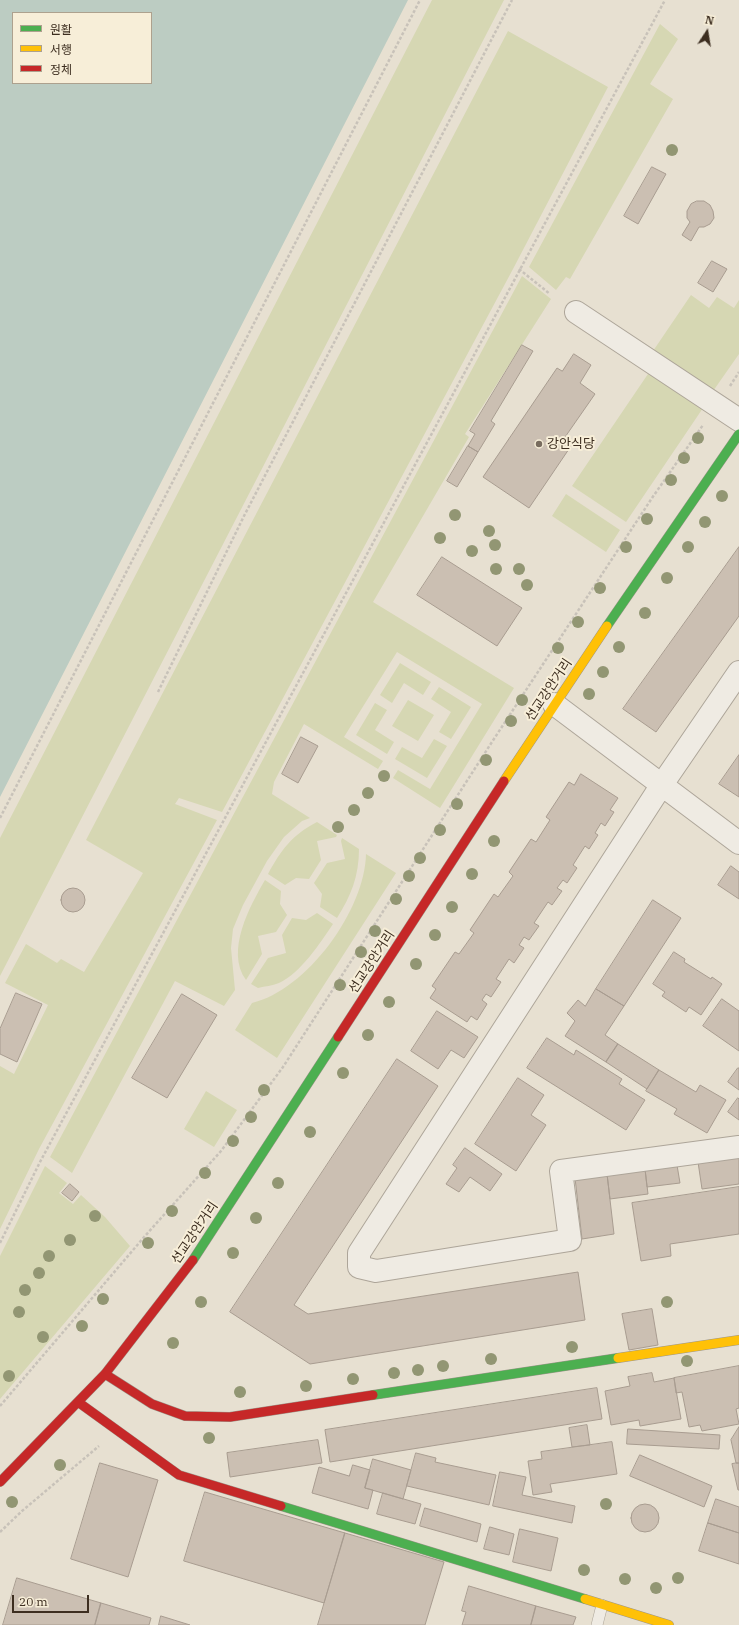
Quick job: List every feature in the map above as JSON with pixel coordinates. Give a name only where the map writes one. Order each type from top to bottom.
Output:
[{"type":"street","points":[[576,312],[739,420]]},
{"type":"street","name":"선교강안거리","points":[[0,1482],[105,1374],[196,1257],[554,704],[739,434]]},
{"type":"street","points":[[739,672],[661,786],[359,1253],[359,1267],[376,1271],[570,1240],[561,1171],[739,1148]]},
{"type":"street","points":[[554,704],[661,786],[739,842]]},
{"type":"street","points":[[105,1374],[152,1404],[185,1416],[230,1417],[739,1340]]},
{"type":"street","points":[[78,1402],[179,1475],[669,1625]]},
{"type":"lane","points":[[597,1625],[602,1605]]},
{"type":"path","points":[[0,818],[420,0]]},
{"type":"path","points":[[158,692],[244,516],[512,0]]},
{"type":"path","points":[[0,1243],[48,1148],[519,269],[665,0]]},
{"type":"path","points":[[519,269],[550,294]]},
{"type":"path","points":[[0,1406],[145,1236],[221,1151],[283,1067],[490,745],[652,498],[717,406],[739,372]]},
{"type":"path","points":[[0,1532],[22,1511],[118,1430]]},
{"type":"green space","points":[[432,0],[504,0],[0,976],[0,838]]},
{"type":"green space","points":[[660,24],[678,39],[650,84],[673,99],[570,279],[566,277],[556,290],[529,267]]},
{"type":"green space","points":[[508,31],[608,87],[513,269],[222,812],[179,798],[175,804],[217,820],[39,1149],[0,1229],[0,1066],[14,1074],[48,1005],[5,983],[26,944],[57,963],[61,959],[84,972],[143,873],[86,840]]},
{"type":"green space","points":[[522,276],[551,299],[465,434],[469,437],[373,602],[514,688],[440,808],[393,778],[398,770],[430,789],[482,704],[397,652],[344,737],[383,761],[378,769],[304,724],[274,782],[272,794],[310,818],[302,821],[284,837],[267,861],[243,905],[233,929],[231,948],[235,990],[224,1006],[175,981],[72,1173],[50,1157]]},
{"type":"green space","points":[[691,295],[709,308],[717,297],[734,308],[739,300],[739,354],[711,394],[651,354]]},
{"type":"green space","points":[[650,371],[703,408],[626,522],[572,486]]},
{"type":"green space","points":[[566,494],[620,530],[606,552],[552,516]]},
{"type":"green space","points":[[400,663],[431,682],[423,695],[404,683],[392,703],[380,695]]},
{"type":"green space","points":[[439,687],[471,707],[451,739],[439,732],[451,712],[431,699]]},
{"type":"green space","points":[[408,700],[434,715],[418,741],[392,726]]},
{"type":"green space","points":[[375,703],[387,710],[375,730],[394,742],[387,754],[356,735]]},
{"type":"green space","points":[[434,739],[447,746],[427,778],[395,759],[402,747],[422,758]]},
{"type":"green space","points":[[317,822],[337,835],[336,837],[317,841],[321,860],[309,879],[296,878],[285,885],[268,874],[288,844],[301,832]]},
{"type":"green space","points":[[342,838],[359,849],[359,859],[356,877],[350,894],[337,918],[320,907],[322,894],[314,883],[327,863],[345,859],[341,841]]},
{"type":"green space","points":[[366,854],[396,873],[277,1058],[235,1030],[252,1003],[273,995],[293,982],[312,965],[329,945],[344,922],[356,899],[363,876]]},
{"type":"green space","points":[[265,880],[281,891],[280,904],[287,915],[276,932],[258,936],[262,954],[246,980],[240,968],[238,956],[239,942],[247,915]]},
{"type":"green space","points":[[317,913],[333,924],[316,948],[295,973],[276,984],[258,988],[251,984],[268,958],[286,953],[282,935],[292,918],[306,920]]},
{"type":"green space","points":[[206,1091],[237,1110],[214,1147],[184,1129]]},
{"type":"green space","points":[[45,1166],[67,1183],[59,1193],[73,1204],[81,1195],[105,1217],[130,1246],[0,1399],[0,1256]]},
{"type":"shaded area","points":[[0,0],[408,0],[0,797]]},
{"type":"building","points":[[652,167],[666,174],[638,224],[624,216]]},
{"type":"building","points":[[697,201],[704,201],[710,205],[714,218],[710,224],[704,227],[699,227],[691,241],[682,235],[690,222],[687,218],[687,211],[691,204]]},
{"type":"building","points":[[712,261],[727,269],[713,292],[698,283]]},
{"type":"building","points":[[522,345],[533,351],[491,421],[495,424],[478,452],[468,446],[475,434],[470,431]]},
{"type":"building","points":[[574,354],[591,365],[580,383],[595,394],[563,440],[571,446],[529,508],[483,477],[557,368],[562,371]]},
{"type":"building","points":[[468,446],[478,452],[457,487],[447,481]]},
{"type":"building","points":[[739,547],[739,616],[656,732],[623,709]]},
{"type":"building","points":[[442,557],[522,608],[497,646],[417,595]]},
{"type":"building","points":[[301,737],[318,746],[298,783],[282,774]]},
{"type":"building","points":[[739,755],[739,797],[719,784]]},
{"type":"building","points":[[581,774],[618,798],[610,810],[614,812],[605,826],[601,823],[595,833],[598,835],[589,849],[585,846],[573,865],[577,868],[567,883],[563,880],[557,888],[562,891],[552,905],[548,902],[534,923],[539,926],[529,940],[524,937],[519,945],[524,948],[514,963],[509,959],[496,979],[501,982],[491,997],[486,994],[482,1000],[487,1004],[477,1020],[471,1016],[467,1022],[430,998],[436,989],[432,986],[455,952],[459,954],[474,933],[470,930],[494,894],[498,897],[513,876],[509,872],[531,839],[536,842],[550,820],[546,817],[569,782],[574,785]]},
{"type":"building","points":[[731,866],[739,872],[739,899],[718,885]]},
{"type":"building","points":[[73,888],[82,891],[85,900],[82,909],[73,912],[64,909],[61,900],[64,891]]},
{"type":"building","points":[[653,900],[681,918],[624,1006],[596,989]]},
{"type":"building","points":[[674,952],[685,959],[684,962],[722,984],[701,1015],[689,1007],[686,1012],[662,996],[665,992],[653,984]]},
{"type":"building","points":[[596,989],[624,1006],[605,1035],[618,1044],[606,1062],[565,1036],[575,1021],[567,1013],[578,1000],[585,1006]]},
{"type":"building","points":[[16,993],[42,1004],[17,1062],[0,1054],[0,1029]]},
{"type":"building","points":[[182,994],[217,1015],[167,1098],[132,1078]]},
{"type":"building","points":[[722,999],[739,1011],[739,1051],[703,1026]]},
{"type":"building","points":[[437,1011],[478,1037],[464,1058],[451,1050],[438,1069],[411,1051]]},
{"type":"building","points":[[547,1038],[574,1055],[576,1050],[622,1079],[619,1084],[645,1100],[626,1130],[527,1068]]},
{"type":"building","points":[[618,1044],[659,1070],[647,1089],[606,1062]]},
{"type":"building","points":[[397,1059],[438,1086],[294,1305],[308,1314],[578,1272],[585,1320],[310,1364],[230,1312]]},
{"type":"building","points":[[739,1068],[739,1090],[728,1082]]},
{"type":"building","points":[[659,1070],[696,1092],[700,1085],[726,1100],[707,1133],[674,1114],[677,1109],[646,1091]]},
{"type":"building","points":[[518,1078],[544,1095],[531,1115],[546,1125],[516,1171],[475,1144]]},
{"type":"building","points":[[738,1098],[739,1099],[739,1120],[728,1112]]},
{"type":"building","points":[[465,1148],[502,1174],[490,1191],[470,1177],[459,1192],[446,1184],[457,1168],[453,1165]]},
{"type":"building","points":[[739,1157],[739,1184],[702,1189],[698,1162]]},
{"type":"building","points":[[677,1165],[680,1183],[647,1187],[645,1169]]},
{"type":"building","points":[[645,1169],[648,1194],[610,1199],[607,1174]]},
{"type":"building","points":[[607,1174],[614,1234],[582,1239],[575,1178]]},
{"type":"building","points":[[70,1184],[79,1192],[72,1201],[62,1193]]},
{"type":"building","points":[[739,1187],[739,1234],[670,1244],[671,1256],[641,1261],[632,1203]]},
{"type":"building","points":[[652,1309],[658,1345],[629,1350],[622,1314]]},
{"type":"building","points":[[739,1366],[739,1408],[736,1409],[739,1424],[702,1431],[700,1425],[689,1427],[682,1392],[676,1393],[674,1378]]},
{"type":"building","points":[[652,1373],[654,1382],[674,1378],[681,1419],[640,1426],[639,1420],[611,1425],[605,1391],[630,1386],[628,1377]]},
{"type":"building","points":[[597,1388],[602,1419],[330,1462],[325,1430]]},
{"type":"building","points":[[587,1425],[590,1445],[572,1447],[569,1428]]},
{"type":"building","points":[[739,1427],[739,1463],[736,1463],[731,1440]]},
{"type":"building","points":[[628,1429],[720,1435],[719,1449],[627,1444]]},
{"type":"building","points":[[318,1440],[322,1463],[230,1477],[227,1453]]},
{"type":"building","points":[[612,1442],[617,1474],[550,1484],[552,1492],[533,1495],[528,1461],[542,1459],[541,1452]]},
{"type":"building","points":[[416,1453],[436,1458],[435,1462],[496,1475],[489,1505],[407,1486]]},
{"type":"building","points":[[640,1455],[712,1486],[704,1507],[630,1476]]},
{"type":"building","points":[[373,1459],[411,1470],[403,1499],[365,1488]]},
{"type":"building","points":[[100,1463],[158,1480],[128,1577],[71,1559]]},
{"type":"building","points":[[739,1463],[739,1490],[732,1464]]},
{"type":"building","points":[[353,1465],[370,1470],[365,1488],[373,1490],[368,1509],[312,1493],[319,1467],[349,1476]]},
{"type":"building","points":[[500,1472],[526,1477],[522,1495],[575,1506],[572,1523],[493,1506]]},
{"type":"building","points":[[205,1492],[345,1533],[324,1603],[184,1561]]},
{"type":"building","points":[[383,1493],[421,1504],[415,1524],[377,1514]]},
{"type":"building","points":[[716,1499],[739,1507],[739,1533],[708,1523]]},
{"type":"building","points":[[645,1504],[655,1508],[659,1518],[655,1528],[645,1532],[635,1528],[631,1518],[635,1508]]},
{"type":"building","points":[[425,1508],[481,1524],[477,1542],[420,1526]]},
{"type":"building","points":[[708,1523],[739,1533],[739,1564],[699,1551]]},
{"type":"building","points":[[490,1527],[514,1534],[509,1555],[484,1549]]},
{"type":"building","points":[[520,1529],[558,1538],[551,1571],[513,1562]]},
{"type":"building","points":[[345,1533],[444,1562],[425,1625],[318,1625]]},
{"type":"building","points":[[17,1578],[101,1603],[95,1625],[3,1625]]},
{"type":"building","points":[[469,1586],[536,1606],[531,1625],[462,1625],[466,1612],[462,1611]]},
{"type":"building","points":[[101,1603],[151,1618],[149,1625],[95,1625]]},
{"type":"building","points":[[536,1606],[576,1617],[573,1625],[531,1625]]},
{"type":"building","points":[[161,1616],[190,1625],[159,1625]]},
{"type":"traffic: fast","points":[[607,626],[739,434]]},
{"type":"traffic: fast","points":[[193,1260],[338,1037]]},
{"type":"traffic: fast","points":[[373,1395],[618,1358]]},
{"type":"traffic: fast","points":[[281,1506],[585,1599]]},
{"type":"traffic: slow","points":[[504,781],[607,626]]},
{"type":"traffic: slow","points":[[618,1358],[739,1340]]},
{"type":"traffic: slow","points":[[585,1599],[669,1625]]},
{"type":"traffic: jam","points":[[338,1037],[504,781]]},
{"type":"traffic: jam","points":[[0,1482],[105,1374],[193,1260]]},
{"type":"traffic: jam","points":[[105,1374],[152,1404],[185,1416],[230,1417],[373,1395]]},
{"type":"traffic: jam","points":[[78,1402],[179,1475],[281,1506]]},
{"type":"place","name":"강안식당","points":[[539,444]]}]
